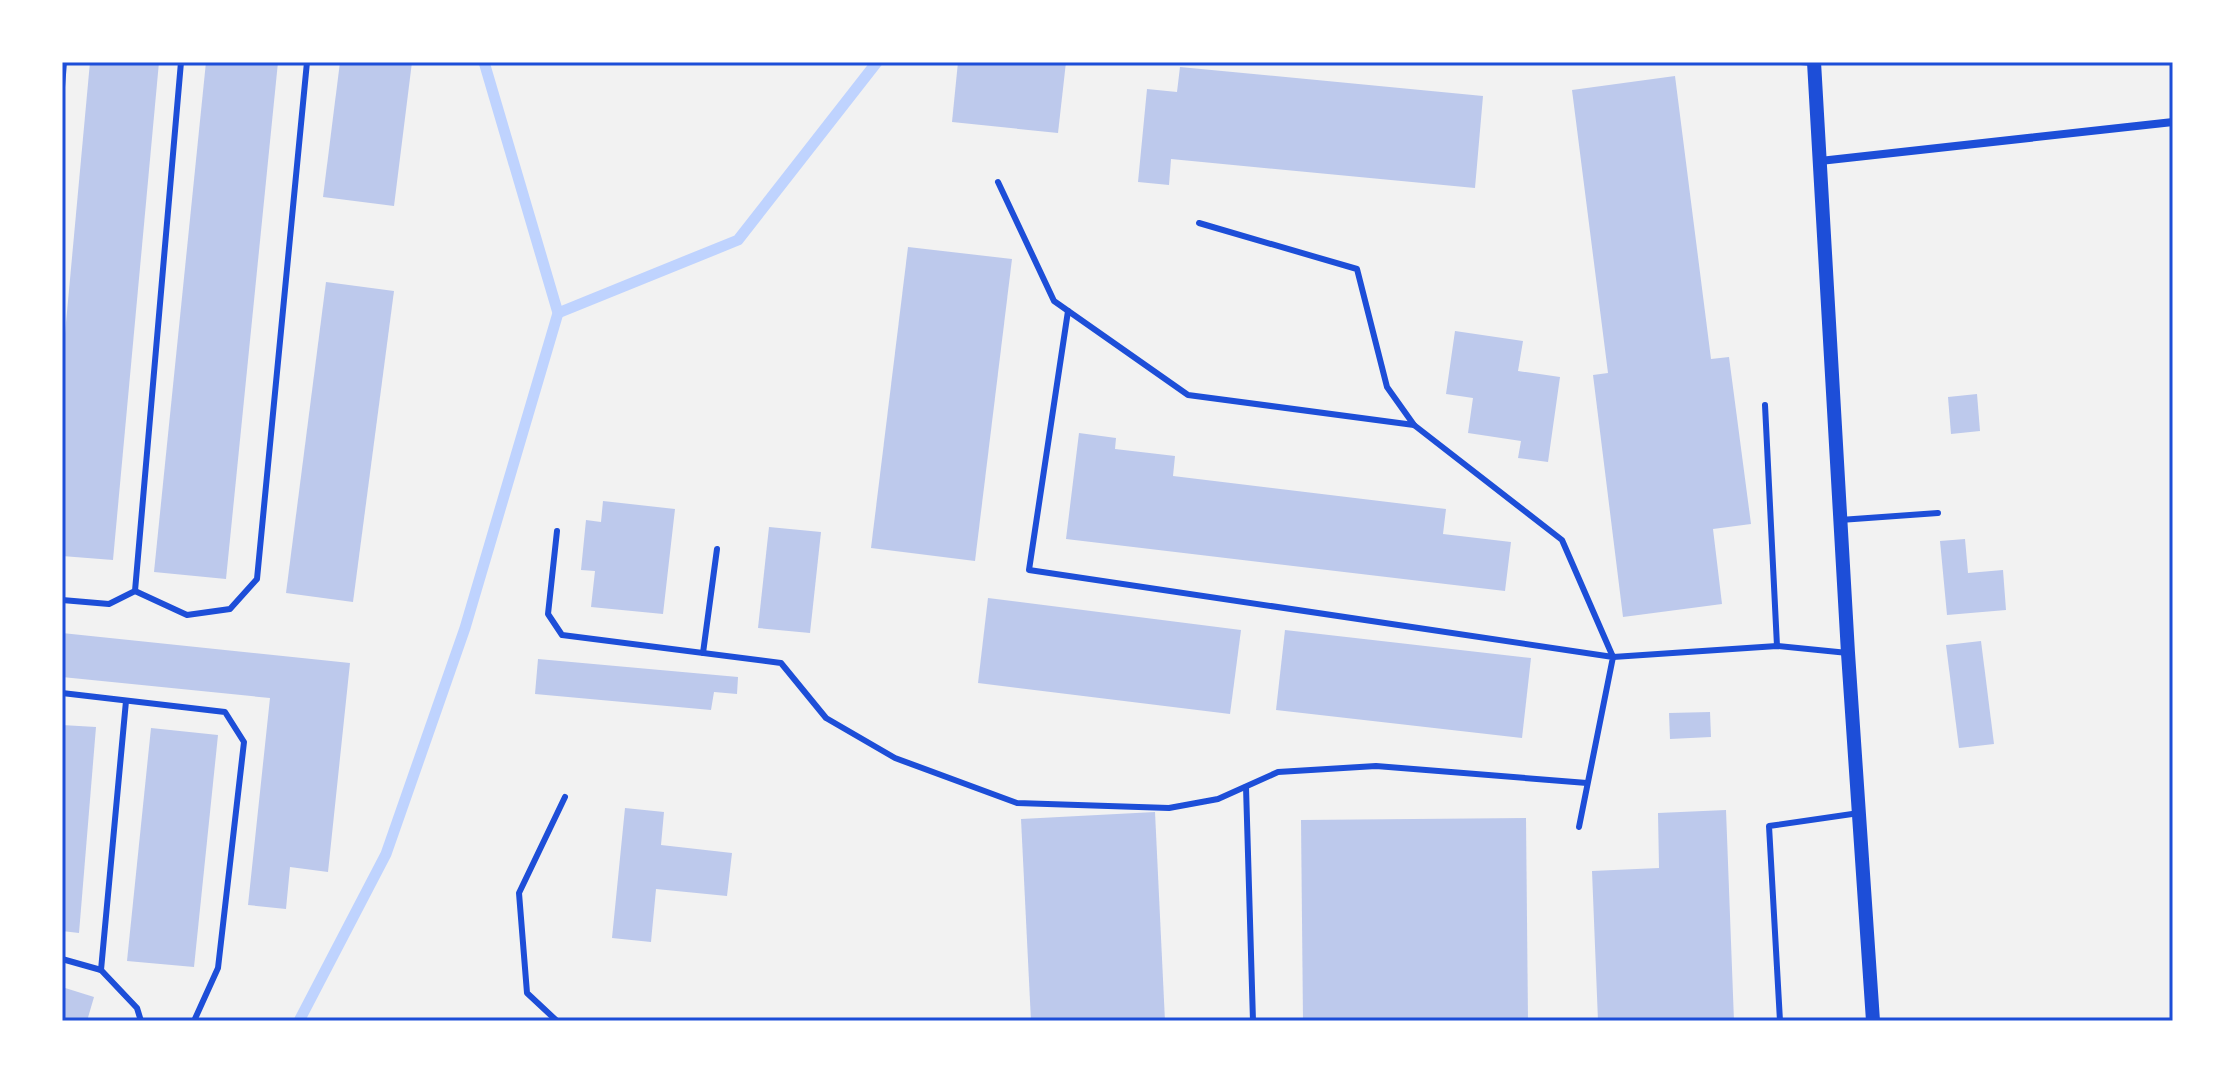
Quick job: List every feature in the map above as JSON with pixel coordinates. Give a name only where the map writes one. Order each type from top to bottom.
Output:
[{"type":"street","points":[[1814,62],[1873,1021]]},
{"type":"street","points":[[1820,161],[2173,122]]},
{"type":"lane","points":[[62,87],[64,62]]},
{"type":"lane","points":[[135,591],[181,62]]},
{"type":"lane","points":[[135,591],[187,615],[230,609],[257,579],[307,62]]},
{"type":"lane","points":[[1801,62],[1814,62]]},
{"type":"lane","points":[[998,182],[1054,301],[1188,395],[1414,425]]},
{"type":"lane","points":[[1199,223],[1357,269],[1387,387],[1414,425],[1562,540],[1613,657],[1579,827]]},
{"type":"lane","points":[[1068,311],[1029,570],[1613,657],[1777,646],[1848,653]]},
{"type":"lane","points":[[1765,405],[1777,646]]},
{"type":"lane","points":[[1840,520],[1938,513]]},
{"type":"lane","points":[[557,531],[548,614],[562,635],[781,663],[826,718],[895,758],[1017,803],[1169,808],[1218,799],[1278,772],[1376,766],[1587,783]]},
{"type":"lane","points":[[703,653],[717,549]]},
{"type":"lane","points":[[62,600],[109,604],[135,591]]},
{"type":"lane","points":[[62,693],[225,712],[244,742],[218,968],[194,1021]]},
{"type":"lane","points":[[101,970],[126,701]]},
{"type":"lane","points":[[1246,787],[1253,1021]]},
{"type":"lane","points":[[557,1021],[527,993],[519,893],[565,797]]},
{"type":"lane","points":[[1780,1021],[1769,826],[1859,813]]},
{"type":"lane","points":[[62,959],[101,970],[137,1008],[141,1021]]},
{"type":"building","points":[[90,62],[159,62],[113,560],[62,556],[62,366]]},
{"type":"building","points":[[206,62],[278,62],[226,579],[154,572]]},
{"type":"building","points":[[340,62],[412,62],[394,206],[323,197]]},
{"type":"building","points":[[958,62],[1066,62],[1058,133],[952,122]]},
{"type":"building","points":[[1180,67],[1483,96],[1475,188],[1171,159],[1169,185],[1138,182],[1147,89],[1177,92]]},
{"type":"building","points":[[1675,76],[1711,359],[1729,357],[1751,524],[1713,529],[1722,604],[1623,617],[1593,375],[1608,373],[1572,90]]},
{"type":"building","points":[[908,247],[1012,259],[975,561],[871,548]]},
{"type":"building","points":[[326,282],[394,291],[353,602],[286,593]]},
{"type":"building","points":[[1455,331],[1523,341],[1518,371],[1560,377],[1548,462],[1518,458],[1521,441],[1468,433],[1473,398],[1446,394]]},
{"type":"building","points":[[1977,394],[1980,431],[1951,434],[1948,397]]},
{"type":"building","points":[[1079,433],[1116,438],[1115,449],[1175,456],[1173,476],[1446,509],[1443,534],[1511,542],[1505,591],[1066,539]]},
{"type":"building","points":[[603,501],[675,509],[663,614],[591,607],[595,571],[581,570],[586,520],[601,522]]},
{"type":"building","points":[[769,527],[821,532],[810,633],[758,628]]},
{"type":"building","points":[[1965,539],[1968,573],[2003,570],[2006,610],[1947,615],[1940,541]]},
{"type":"building","points":[[988,598],[1241,630],[1230,714],[978,683]]},
{"type":"building","points":[[1285,630],[1531,658],[1522,738],[1276,710]]},
{"type":"building","points":[[62,633],[350,663],[328,872],[290,867],[286,909],[248,905],[270,698],[62,677]]},
{"type":"building","points":[[1981,641],[1994,744],[1959,748],[1946,645]]},
{"type":"building","points":[[538,659],[738,677],[737,694],[714,692],[711,710],[535,694]]},
{"type":"building","points":[[1710,712],[1711,737],[1670,739],[1669,713]]},
{"type":"building","points":[[62,725],[96,727],[79,933],[62,931]]},
{"type":"building","points":[[151,728],[218,735],[194,967],[127,961]]},
{"type":"building","points":[[625,808],[664,812],[661,845],[732,853],[727,896],[656,889],[651,942],[612,938]]},
{"type":"building","points":[[1726,810],[1734,1021],[1598,1021],[1592,871],[1659,868],[1658,813]]},
{"type":"building","points":[[1155,812],[1165,1021],[1031,1021],[1021,819]]},
{"type":"building","points":[[1526,818],[1528,1021],[1303,1021],[1301,820]]},
{"type":"building","points":[[62,987],[94,997],[87,1021],[62,1021]]},
{"type":"waterway","points":[[299,1021],[386,854],[465,628],[558,313],[484,62]]},
{"type":"waterway","points":[[558,313],[738,240],[877,62]]}]
